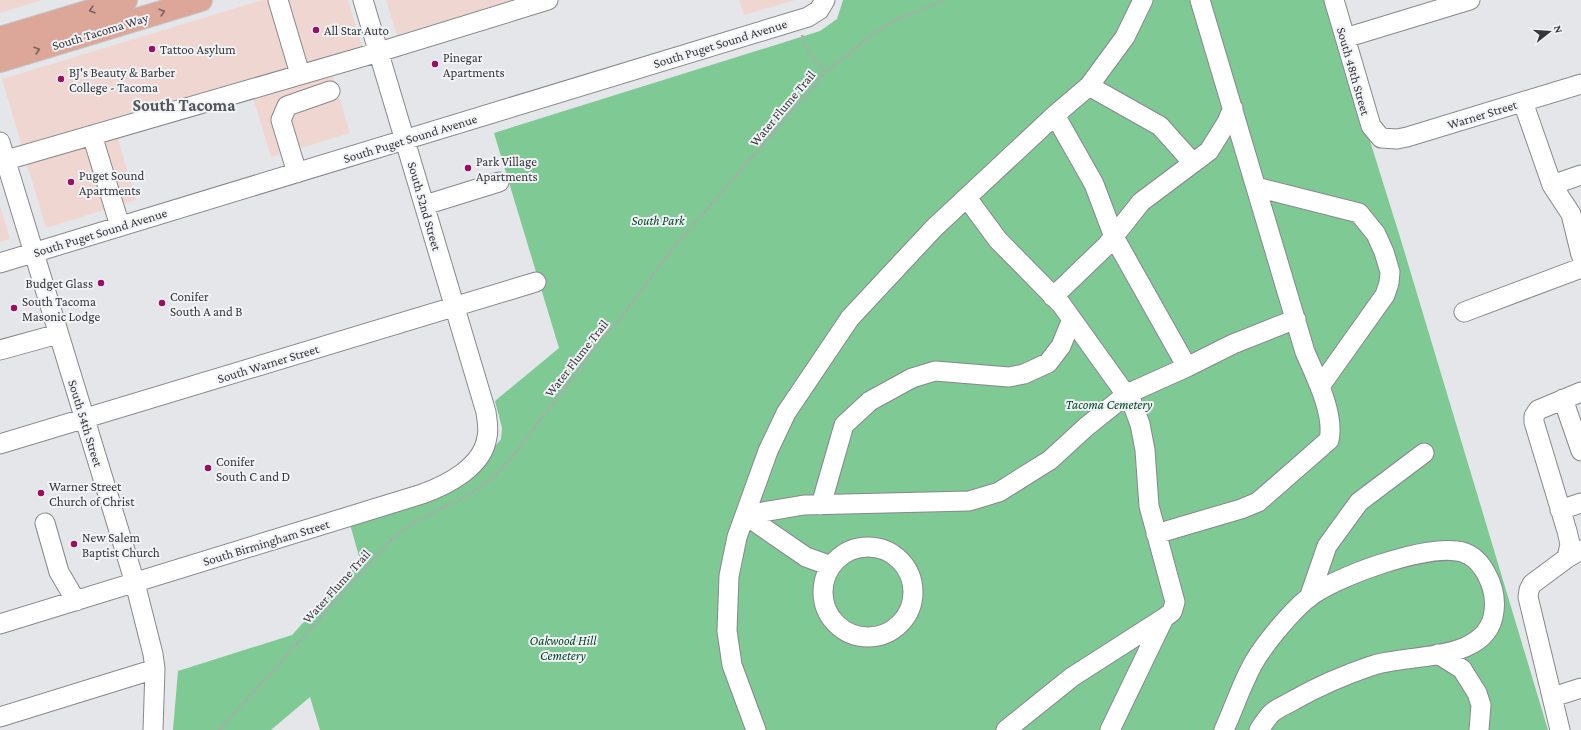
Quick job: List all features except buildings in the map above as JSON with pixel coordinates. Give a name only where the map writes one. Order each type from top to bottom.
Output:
[{"type":"main road","name":"South Tacoma Way","points":[[0,38],[126,0]]},
{"type":"main road","name":"South Tacoma Way","points":[[0,61],[201,0]]},
{"type":"street","points":[[278,0],[300,74]]},
{"type":"street","name":"South 52nd Street","points":[[363,0],[486,412]]},
{"type":"street","points":[[3,161],[379,52],[548,0]]},
{"type":"street","points":[[756,730],[732,665],[727,631],[729,576],[737,537],[768,452],[786,414],[850,318],[934,228],[1054,115],[1089,86],[1125,37],[1143,0]]},
{"type":"street","points":[[1156,534],[1241,509],[1258,502],[1330,440],[1331,432],[1321,385],[1305,352],[1200,0]]},
{"type":"street","name":"South 48th Street","points":[[1334,0],[1371,126],[1381,138]]},
{"type":"street","points":[[1345,38],[1470,0]]},
{"type":"street","name":"South Puget Sound Avenue","points":[[0,263],[808,17],[822,5]]},
{"type":"street","name":"Warner Street","points":[[1381,138],[1397,139],[1407,137],[1581,84]]},
{"type":"street","points":[[1089,86],[1160,126],[1193,163]]},
{"type":"street","points":[[297,173],[281,120],[287,106],[330,92]]},
{"type":"street","points":[[1523,102],[1552,185],[1571,214],[1581,255]]},
{"type":"street","points":[[1054,296],[1114,237],[1141,202],[1209,151],[1227,122],[1232,108]]},
{"type":"street","points":[[1054,115],[1094,184],[1114,237],[1187,368]]},
{"type":"street","points":[[92,135],[120,226]]},
{"type":"street","name":"South 54th Street","points":[[0,142],[3,161],[85,419],[135,583],[154,654],[153,730]]},
{"type":"street","points":[[1552,185],[1581,175]]},
{"type":"street","points":[[425,205],[499,182]]},
{"type":"street","points":[[1256,187],[1359,213],[1376,234],[1384,252],[1390,272],[1390,283],[1385,295],[1321,385]]},
{"type":"street","points":[[967,198],[998,240],[1054,296],[1127,394],[1140,424],[1145,450],[1150,506],[1156,534],[1175,602],[1172,612],[1072,677],[1006,730]]},
{"type":"street","points":[[1464,312],[1581,268]]},
{"type":"street","name":"South Warner Street","points":[[0,444],[536,282]]},
{"type":"street","points":[[821,505],[844,425],[870,401],[912,378],[935,371],[1009,377],[1024,374],[1048,363],[1061,346],[1072,319]]},
{"type":"street","points":[[745,515],[804,505],[969,501],[999,492],[1050,460],[1086,427],[1127,394],[1187,368],[1234,344],[1296,319]]},
{"type":"street","points":[[0,350],[58,334]]},
{"type":"street","points":[[1560,730],[1528,597],[1532,584],[1574,554],[1534,422],[1534,416],[1538,410],[1581,392]]},
{"type":"street","points":[[1563,399],[1581,451]]},
{"type":"street","name":"South Birmingham Street","points":[[0,624],[444,486],[463,473],[480,455],[488,437],[486,412]]},
{"type":"street","points":[[1309,598],[1327,546],[1359,502],[1424,452]]},
{"type":"street","points":[[1560,510],[1581,502]]},
{"type":"street","points":[[745,515],[806,557],[831,566]]},
{"type":"street","points":[[45,523],[59,572],[76,601]]},
{"type":"street","points":[[865,547],[880,549],[894,555],[904,566],[911,580],[912,599],[904,618],[890,631],[876,636],[860,636],[842,628],[829,614],[825,604],[824,584],[831,566],[846,552],[865,547]]},
{"type":"street","points":[[1224,730],[1254,663],[1270,638],[1309,598],[1332,583],[1364,569],[1407,557],[1446,550],[1459,551],[1472,556],[1490,580],[1494,593],[1494,613],[1488,631],[1466,648],[1373,665],[1323,684],[1274,711],[1259,730]]},
{"type":"street","points":[[1110,730],[1164,618]]},
{"type":"street","points":[[1438,654],[1462,670],[1477,693],[1481,705],[1479,730]]},
{"type":"street","points":[[0,717],[155,669]]},
{"type":"street","points":[[1553,697],[1581,688]]},
{"type":"path","name":"Water Flume Trail","points":[[219,730],[393,538],[413,523],[464,497],[490,480],[507,463],[584,364],[600,339],[616,324],[673,248],[826,72],[874,33],[890,23],[946,0]]},
{"type":"path","points":[[796,20],[806,50],[812,59],[826,72]]},
{"type":"shaded area","points":[[0,0],[42,0],[0,13]]},
{"type":"shaded area","points":[[263,0],[348,0],[362,46],[113,122],[136,200],[46,228],[2,79]]},
{"type":"shaded area","points":[[386,0],[514,0],[397,35]]},
{"type":"shaded area","points":[[739,0],[795,0],[744,15]]},
{"type":"shaded area","points":[[331,70],[350,133],[271,157],[252,94]]},
{"type":"shaded area","points":[[0,206],[10,239],[0,242]]},
{"type":"green space","name":"Tacoma Cemetery","points":[[843,0],[1326,0],[1400,237],[1548,730],[320,730],[310,697],[271,730],[173,730],[178,671],[292,635],[360,560],[350,524],[480,465],[501,439],[502,428],[495,401],[559,348],[494,133],[820,31],[837,19]]},
{"type":"place","name":"All Star Auto","points":[[316,30]]},
{"type":"place","name":"Tattoo Asylum","points":[[152,49]]},
{"type":"place","name":"Pinegar Apartments","points":[[435,64]]},
{"type":"place","name":"BJ's Beauty & Barber College - Tacoma","points":[[61,79]]},
{"type":"place","name":"Park Village Apartments","points":[[468,168]]},
{"type":"place","name":"Puget Sound Apartments","points":[[71,182]]},
{"type":"place","name":"Budget Glass","points":[[101,283]]},
{"type":"place","name":"Conifer South A and B","points":[[162,303]]},
{"type":"place","name":"South Tacoma Masonic Lodge","points":[[14,308]]},
{"type":"place","name":"Conifer South C and D","points":[[208,468]]},
{"type":"place","name":"Warner Street Church of Christ","points":[[41,493]]},
{"type":"place","name":"New Salem Baptist Church","points":[[74,544]]},
{"type":"district","name":"South Tacoma","points":[[184,105]]},
{"type":"park label","name":"South Park","points":[[658,220]]},
{"type":"park label","name":"Oakwood Hill Cemetery","points":[[563,648]]}]
